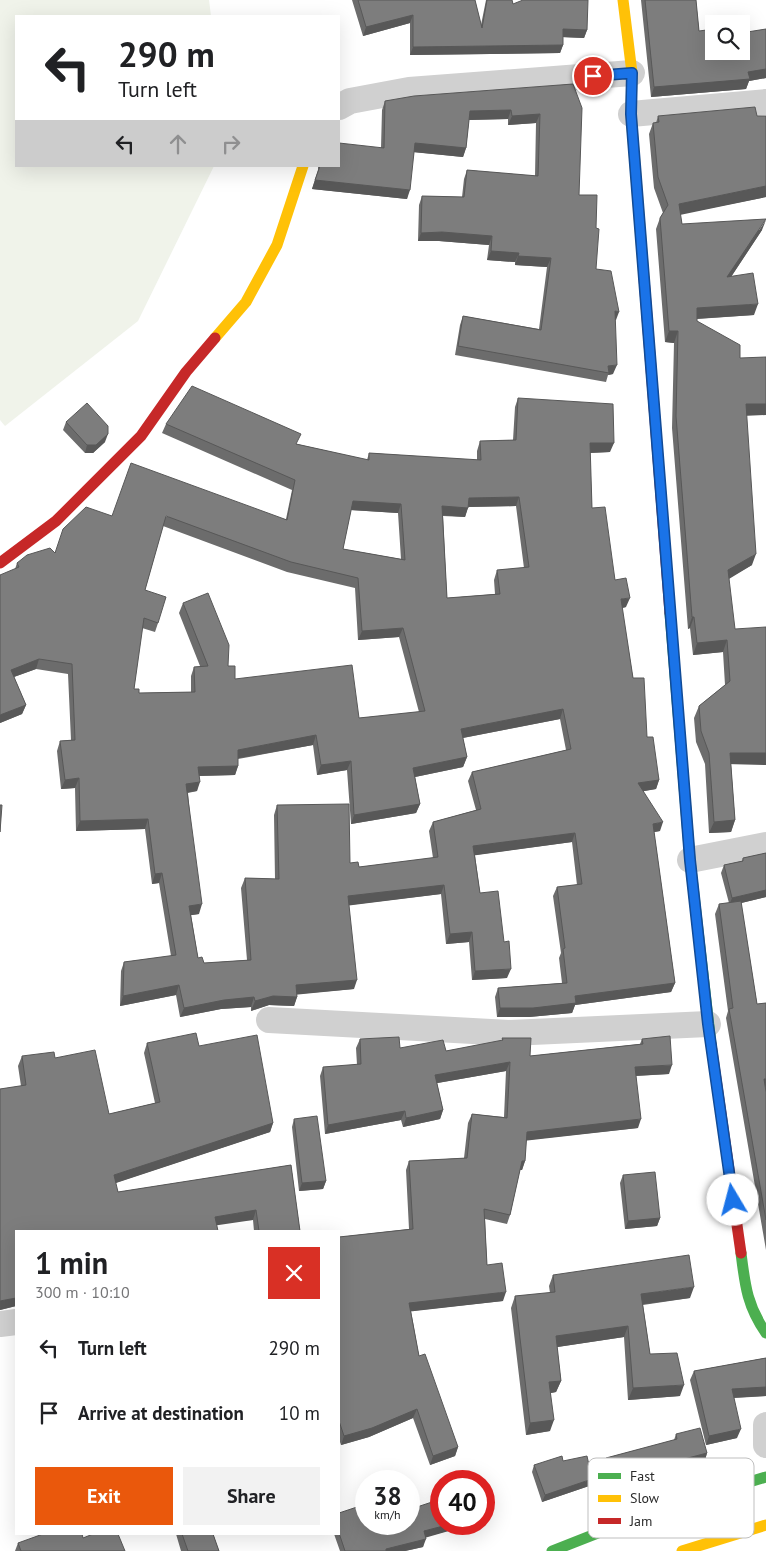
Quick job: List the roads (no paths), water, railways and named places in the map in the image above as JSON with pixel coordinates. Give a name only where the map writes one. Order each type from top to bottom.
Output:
[{"type":"main road","points":[[623,0],[632,73],[631,114],[690,860],[708,1024],[747,1298],[756,1319],[766,1333]]},
{"type":"main road","points":[[0,563],[56,521],[141,436],[186,372],[246,302],[277,244],[303,167]]},
{"type":"main road","points":[[754,1481],[766,1477]]},
{"type":"main road","points":[[754,1530],[766,1526]]},
{"type":"main road","points":[[552,1551],[588,1537]]},
{"type":"main road","points":[[682,1551],[726,1538]]},
{"type":"street","points":[[340,106],[350,101],[409,90],[632,73]]},
{"type":"street","points":[[631,114],[766,102]]},
{"type":"street","points":[[690,860],[766,845]]},
{"type":"street","points":[[269,1020],[510,1033],[708,1024]]},
{"type":"street","points":[[0,1324],[15,1322]]},
{"type":"street","points":[[766,1425],[766,1445]]}]
